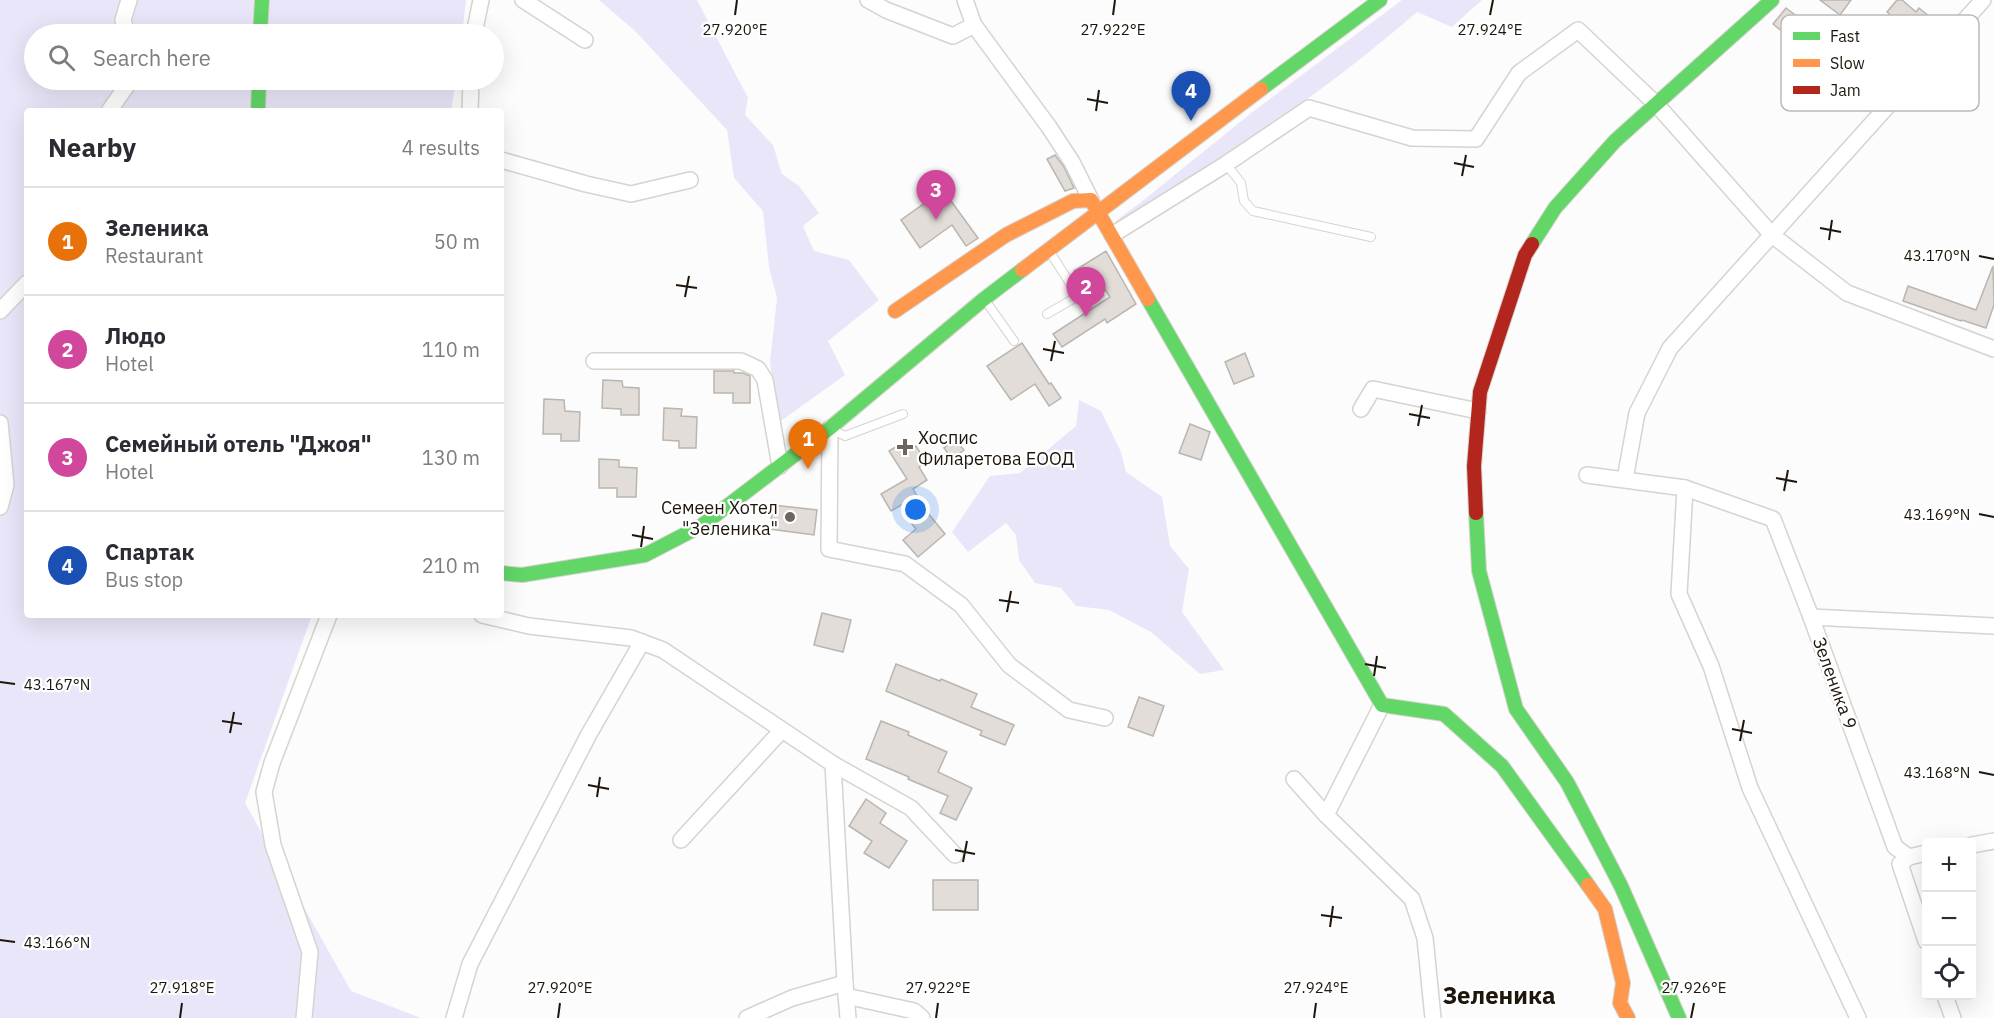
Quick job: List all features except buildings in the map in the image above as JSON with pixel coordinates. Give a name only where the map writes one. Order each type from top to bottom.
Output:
[{"type":"street","points":[[124,24],[123,20],[129,0]]},
{"type":"street","points":[[261,24],[262,0]]},
{"type":"street","points":[[476,24],[481,0]]},
{"type":"street","points":[[523,0],[585,40]]},
{"type":"street","points":[[868,0],[886,10],[953,36],[974,25]]},
{"type":"street","points":[[965,0],[974,25],[1072,162],[1094,206],[1382,705]]},
{"type":"street","points":[[504,573],[522,575],[645,555],[701,526],[830,428],[984,299],[1049,250],[1094,206],[1380,0]]},
{"type":"street","points":[[1679,1018],[1621,886],[1567,782],[1516,709],[1479,571],[1474,466],[1478,411],[1480,392],[1525,255],[1555,208],[1615,141],[1772,0]]},
{"type":"street","points":[[1970,15],[1983,0]]},
{"type":"street","points":[[1112,235],[1226,164],[1309,108],[1412,138],[1476,139],[1519,73],[1578,30],[1657,105],[1772,235],[1847,293],[1994,350]]},
{"type":"street","points":[[111,108],[124,90]]},
{"type":"street","points":[[258,108],[259,90]]},
{"type":"street","points":[[470,108],[471,90]]},
{"type":"street","points":[[1625,479],[1637,413],[1670,348],[1883,111]]},
{"type":"street","points":[[504,161],[586,184],[632,194],[690,180]]},
{"type":"street","points":[[895,311],[1006,235],[1073,201],[1094,206]]},
{"type":"street","points":[[0,311],[24,286]]},
{"type":"street","points":[[594,360],[741,361],[758,369],[765,380],[780,466]]},
{"type":"street","points":[[1361,409],[1373,389],[1478,411]]},
{"type":"street","points":[[0,423],[6,485],[0,507]]},
{"type":"street","points":[[830,428],[829,549],[905,564],[961,605],[1009,665],[1069,710],[1104,718]]},
{"type":"street","points":[[1587,475],[1685,488],[1679,594],[1711,666],[1750,788],[1858,1018]]},
{"type":"street","name":"Зеленика 9","points":[[1685,488],[1773,519],[1895,847],[1909,857]]},
{"type":"street","points":[[1811,617],[1994,626]]},
{"type":"street","points":[[304,1018],[310,952],[273,845],[264,792],[272,763],[328,618]]},
{"type":"street","points":[[495,618],[529,626],[631,638],[663,650],[833,764],[911,808],[955,855]]},
{"type":"street","points":[[454,1018],[470,964],[589,734],[642,642]]},
{"type":"street","points":[[1326,815],[1382,705]]},
{"type":"street","points":[[1382,705],[1444,714],[1502,766],[1605,909],[1623,983],[1620,1004],[1628,1018]]},
{"type":"street","points":[[681,840],[782,730]]},
{"type":"street","points":[[833,764],[848,1018]]},
{"type":"street","points":[[1294,779],[1326,815],[1412,899],[1425,938],[1433,1018]]},
{"type":"street","points":[[1976,844],[1994,841]]},
{"type":"street","points":[[1922,855],[1909,857],[1900,864],[1922,929]]},
{"type":"street","points":[[747,1018],[792,998],[845,989],[915,1011],[922,1018]]},
{"type":"street","points":[[1946,1000],[1953,1018]]},
{"type":"lane","points":[[1226,164],[1241,183],[1244,201],[1253,211],[1371,237]]},
{"type":"lane","points":[[1047,314],[1078,296],[1049,250]]},
{"type":"lane","points":[[984,299],[1014,341]]},
{"type":"lane","points":[[830,428],[845,436],[903,414]]},
{"type":"shaded area","points":[[0,0],[466,0],[463,24],[24,24],[24,90],[454,90],[451,108],[24,108],[24,618],[311,618],[245,803],[351,991],[421,1018],[0,1018]]},
{"type":"shaded area","points":[[599,0],[697,0],[748,98],[745,115],[773,145],[782,174],[799,186],[819,213],[803,226],[814,251],[849,260],[879,300],[828,341],[845,375],[778,423],[770,362],[777,298],[769,267],[763,211],[734,178],[727,130],[635,31]]},
{"type":"shaded area","points":[[1402,0],[1482,0],[1452,27],[1417,12],[1309,98],[1234,151],[1119,226],[1117,220],[1250,114]]},
{"type":"shaded area","points":[[1093,278],[1105,296],[1095,302],[1084,283]]},
{"type":"shaded area","points":[[1079,400],[1101,411],[1121,452],[1126,472],[1162,497],[1170,546],[1189,569],[1182,612],[1224,670],[1200,674],[1151,632],[1109,610],[1076,606],[1061,588],[1035,583],[1019,560],[1016,535],[1006,523],[968,552],[952,532],[990,476],[1020,473],[1076,426]]},
{"type":"traffic: fast","points":[[261,24],[262,0]]},
{"type":"traffic: fast","points":[[1261,89],[1380,0]]},
{"type":"traffic: fast","points":[[1532,244],[1555,208],[1615,141],[1772,0]]},
{"type":"traffic: fast","points":[[258,108],[259,90]]},
{"type":"traffic: fast","points":[[504,573],[522,575],[645,555],[701,526],[830,428],[1022,270]]},
{"type":"traffic: fast","points":[[1148,299],[1382,705],[1444,714],[1502,766],[1588,885]]},
{"type":"traffic: fast","points":[[1476,513],[1479,571],[1516,709],[1567,782],[1621,886],[1679,1018]]},
{"type":"traffic: slow","points":[[1022,270],[1261,89]]},
{"type":"traffic: slow","points":[[895,311],[1006,235],[1073,201],[1091,200],[1148,299]]},
{"type":"traffic: slow","points":[[1588,885],[1605,909],[1623,983],[1620,1003],[1628,1018]]},
{"type":"traffic: jam","points":[[1476,513],[1474,466],[1480,392],[1525,255],[1532,244]]},
{"type":"place","name":"Спартак","points":[[1191,121]]},
{"type":"place","name":"Семейный отель \"Джоя\"","points":[[936,220]]},
{"type":"place","name":"Людо","points":[[1086,317]]},
{"type":"place","name":"Хоспис Филаретова ЕООД","points":[[905,447]]},
{"type":"place","name":"Зеленика","points":[[808,469]]},
{"type":"place","name":"Семеен Хотел \"Зеленика\"","points":[[790,517]]},
{"type":"district","name":"Зеленика","points":[[1499,995]]}]
